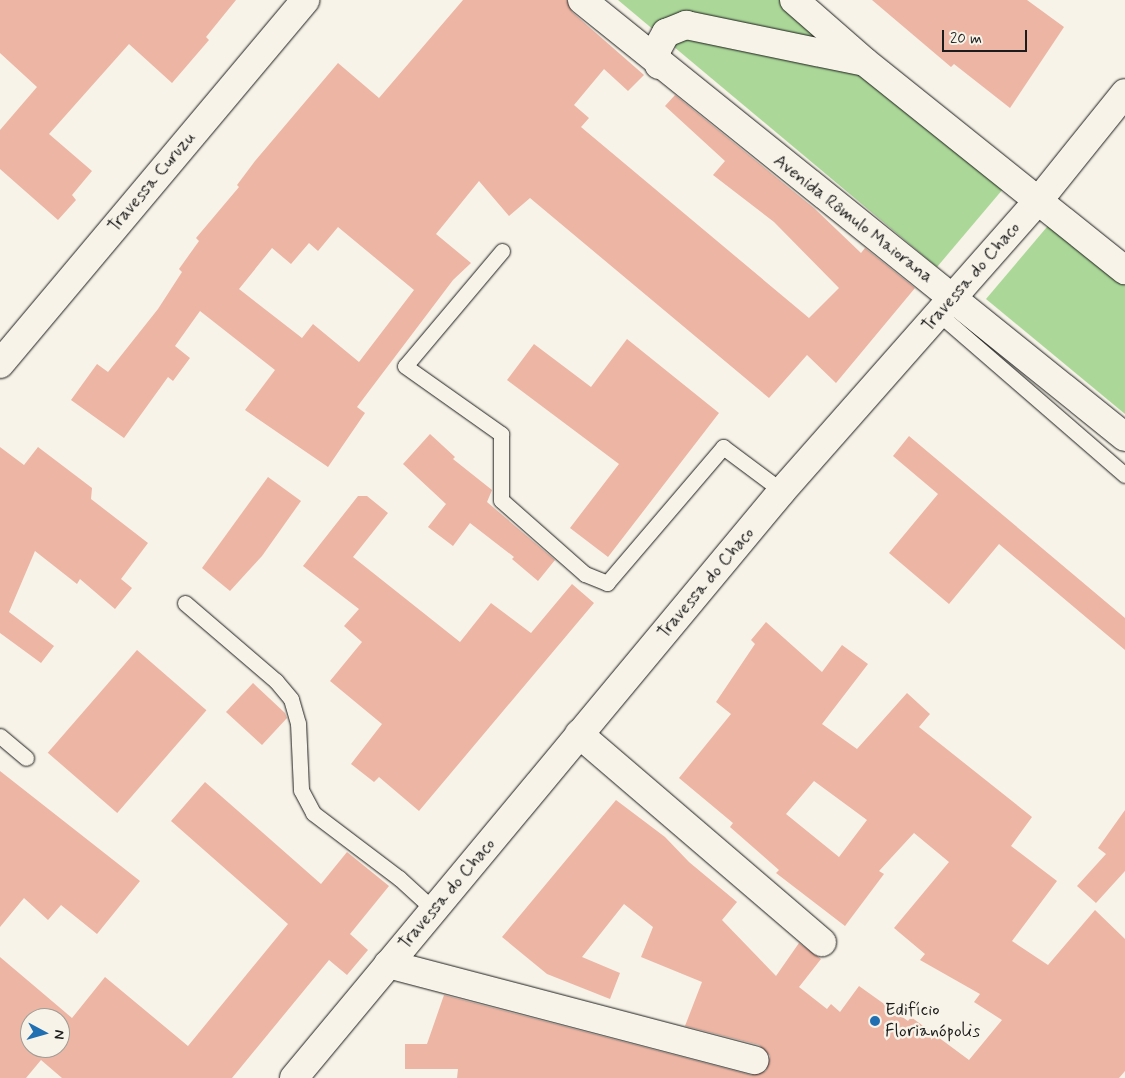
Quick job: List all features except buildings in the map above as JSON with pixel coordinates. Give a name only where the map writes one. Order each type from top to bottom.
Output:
[{"type":"street","name":"Travessa Curuzu","points":[[0,364],[304,0]]},
{"type":"street","name":"Avenida Rômulo Maiorana","points":[[582,0],[946,306],[1125,437]]},
{"type":"street","points":[[794,0],[865,62],[1125,270]]},
{"type":"street","points":[[659,65],[656,51],[666,33],[686,25],[865,62]]},
{"type":"street","name":"Travessa do Chaco","points":[[294,1078],[782,491],[1039,200],[1125,94]]},
{"type":"street","points":[[579,734],[822,942]]},
{"type":"street","points":[[388,964],[755,1060]]},
{"type":"lane","points":[[502,250],[405,366],[501,434],[501,500],[585,574],[606,583],[722,447],[782,491]]},
{"type":"lane","points":[[946,306],[1125,475]]},
{"type":"lane","points":[[184,603],[276,681],[291,699],[298,723],[301,790],[312,814],[399,878],[434,910]]},
{"type":"lane","points":[[0,736],[26,758]]},
{"type":"green space","points":[[618,0],[784,0],[1003,189],[937,267]]},
{"type":"green space","points":[[1052,221],[1125,283],[1125,414],[986,299]]},
{"type":"place","name":"Edifício Florianópolis","points":[[875,1021]]}]
